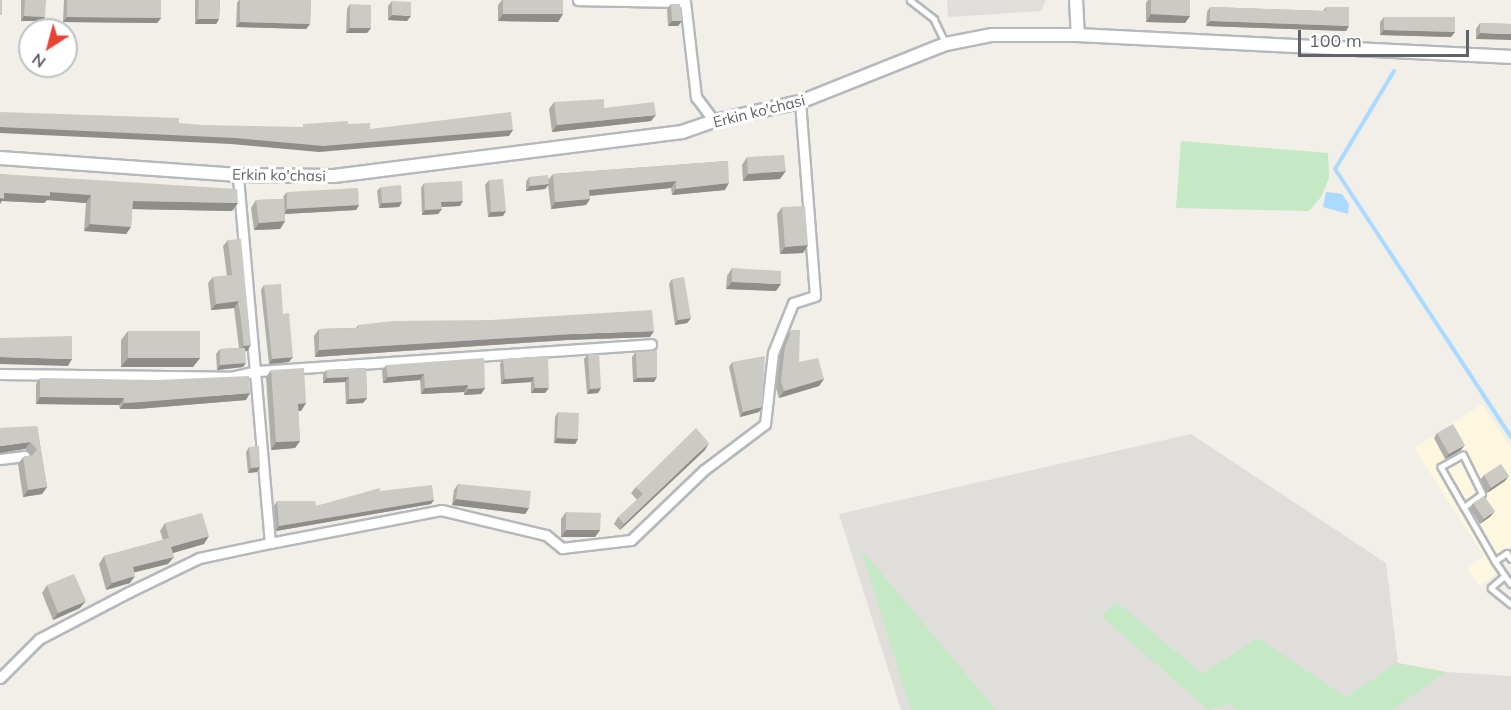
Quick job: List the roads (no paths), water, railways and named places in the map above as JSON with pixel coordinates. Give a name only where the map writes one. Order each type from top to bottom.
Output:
[{"type":"main road","points":[[1076,0],[1078,35]]},
{"type":"main road","name":"Erkin ko'chasi","points":[[0,158],[238,175],[334,176],[682,132],[714,121],[800,102],[946,44],[992,35],[1078,35],[1511,57]]},
{"type":"street","points":[[578,0],[685,1],[696,97],[714,121]]},
{"type":"street","points":[[0,678],[39,639],[199,558],[441,510],[546,535],[562,548],[631,540],[704,470],[765,424],[773,353],[793,303],[815,296],[800,102]]},
{"type":"street","points":[[238,175],[258,371],[270,543]]},
{"type":"street","points":[[0,374],[231,378],[258,371],[651,344]]},
{"type":"street","points":[[0,459],[25,456]]},
{"type":"lane","points":[[910,0],[934,19],[946,44]]},
{"type":"lane","points":[[1464,507],[1482,494],[1463,455],[1441,467],[1495,561],[1511,584]]},
{"type":"lane","points":[[1495,561],[1507,554],[1511,559]]},
{"type":"lane","points":[[1505,576],[1491,588],[1511,604]]},
{"type":"water","points":[[1326,192],[1342,194],[1349,204],[1348,214],[1323,207]]},
{"type":"waterway","points":[[1394,71],[1335,169],[1511,437]]}]
